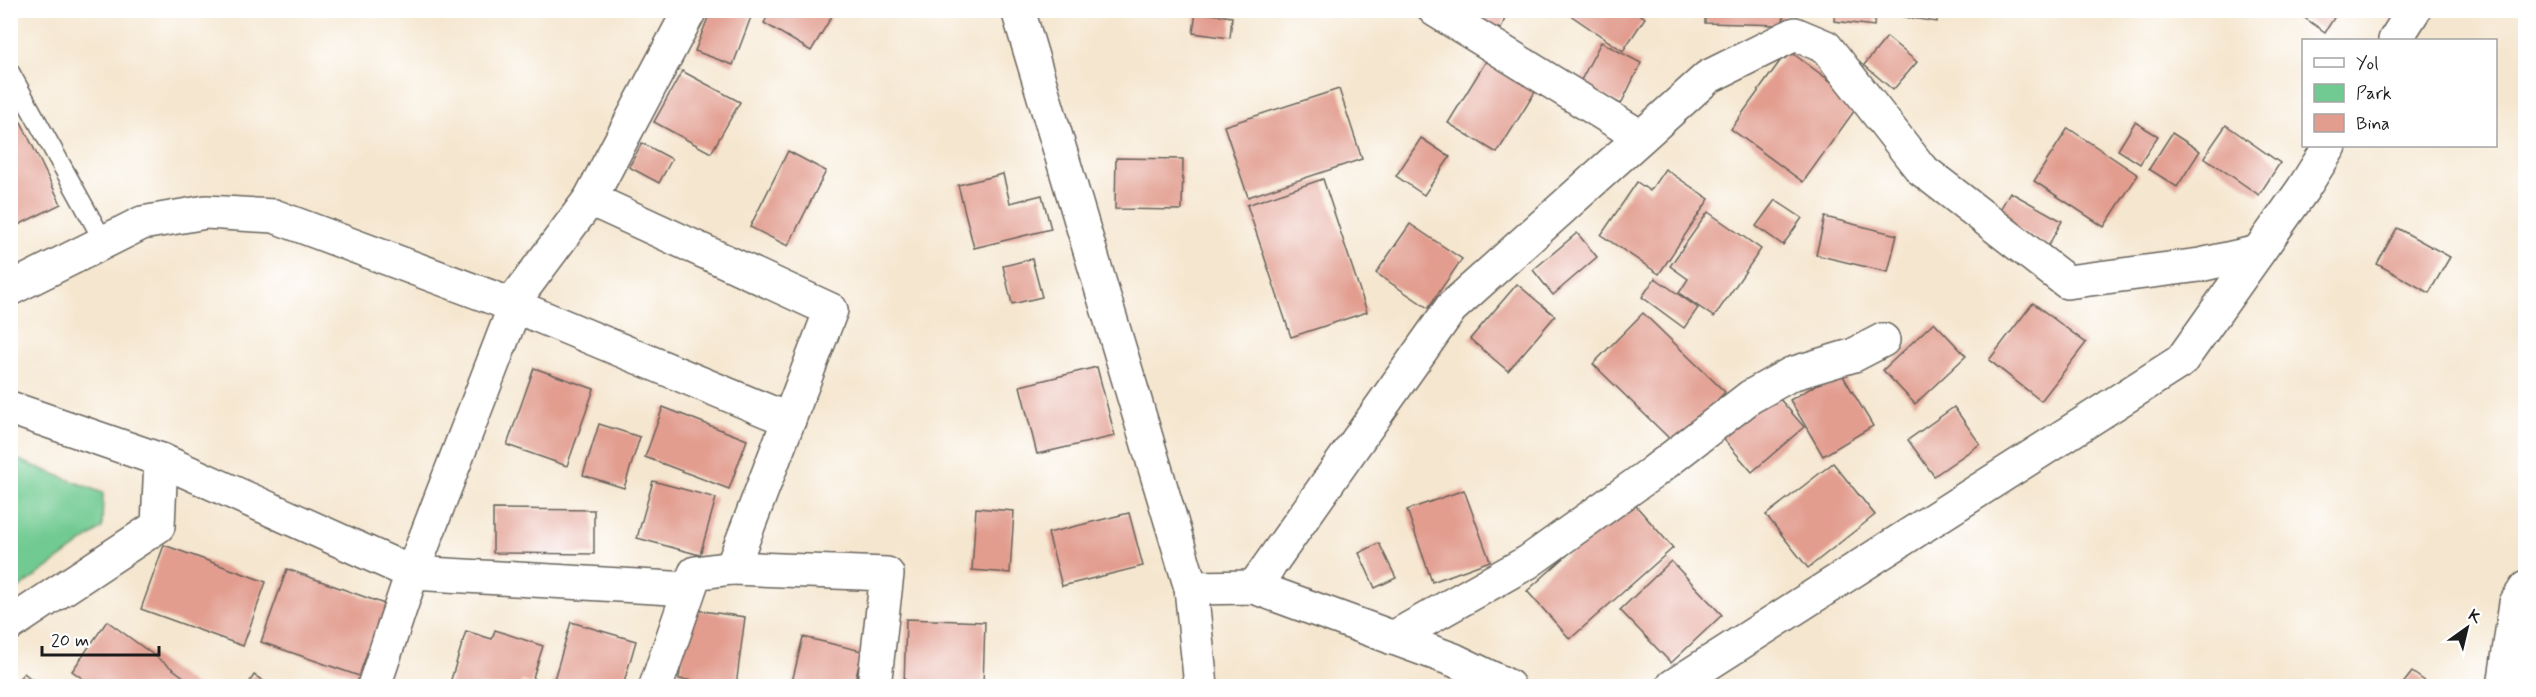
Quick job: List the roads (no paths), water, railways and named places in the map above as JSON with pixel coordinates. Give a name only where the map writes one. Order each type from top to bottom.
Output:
[{"type":"street","points":[[374,687],[412,573],[520,294],[590,199],[690,10]]},
{"type":"street","points":[[1018,10],[1191,588],[1201,687]]},
{"type":"street","points":[[1435,10],[1641,137]]},
{"type":"street","points":[[2396,39],[2414,10]]},
{"type":"street","points":[[1254,587],[1451,308],[1708,77],[1795,34],[1826,47],[1921,169],[2067,282],[2200,265],[2258,252]]},
{"type":"street","points":[[1673,687],[2181,361],[2303,189],[2329,147]]},
{"type":"street","points":[[590,199],[831,310],[732,568]]},
{"type":"street","points":[[10,289],[142,223],[206,212],[274,216],[515,306],[789,420]]},
{"type":"street","points":[[1393,638],[1528,562],[1652,473],[1750,397],[1791,374],[1854,355],[1883,340]]},
{"type":"street","points":[[10,408],[161,460],[412,573],[689,589]]},
{"type":"street","points":[[10,624],[158,525],[161,460]]},
{"type":"street","points":[[657,687],[695,573],[732,568],[886,574],[874,687]]},
{"type":"street","points":[[1191,588],[1254,587],[1454,660],[1509,687]]},
{"type":"street","points":[[2504,687],[2516,603],[2526,588]]},
{"type":"lane","points":[[10,72],[104,242]]}]
